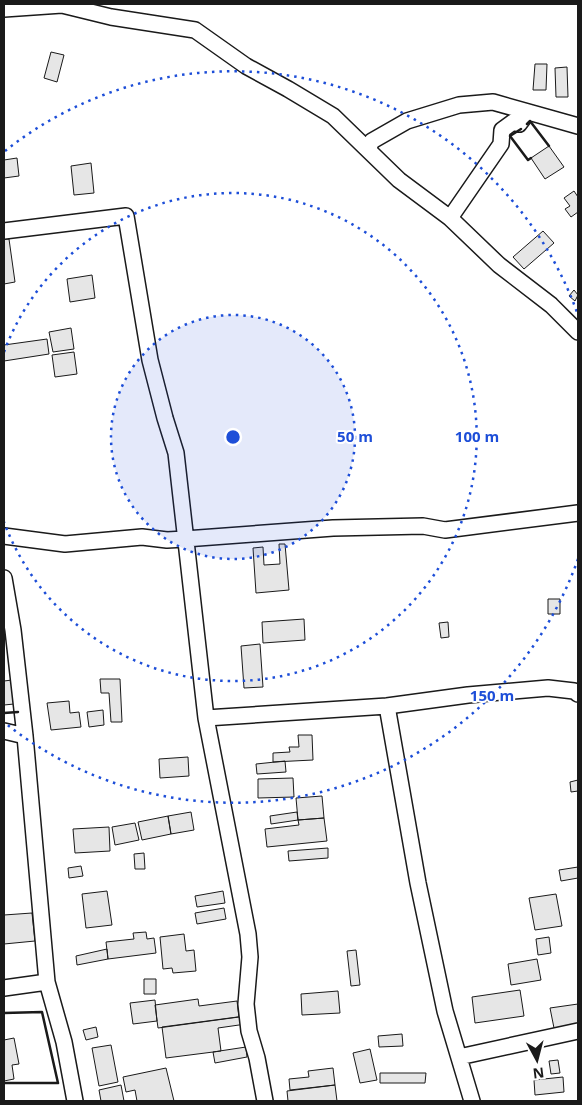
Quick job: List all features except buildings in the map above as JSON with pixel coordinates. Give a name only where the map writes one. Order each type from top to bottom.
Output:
[{"type":"street","points":[[4,9],[62,5],[111,17],[195,30],[246,66],[333,116],[399,180],[450,218],[499,265],[550,305],[578,332]]},
{"type":"street","points":[[368,149],[372,141],[407,121],[459,106],[493,102],[578,126]]},
{"type":"street","points":[[450,218],[501,144],[502,130],[513,122],[519,124],[528,112]]},
{"type":"street","points":[[4,231],[126,216],[150,360],[176,453],[206,718],[248,934],[250,957],[246,1004],[249,1031],[257,1058],[265,1101]]},
{"type":"street","points":[[4,536],[65,544],[142,537],[167,540],[333,528],[423,526],[445,530],[578,513]]},
{"type":"street","points":[[4,578],[13,630],[25,736],[43,946],[48,982],[64,1042],[75,1101]]},
{"type":"street","points":[[206,718],[388,706],[468,695],[548,688],[574,691],[578,694]]},
{"type":"street","points":[[388,706],[418,883],[445,1011],[472,1101]]},
{"type":"street","points":[[4,731],[25,736]]},
{"type":"street","points":[[4,988],[48,982]]},
{"type":"street","points":[[459,1057],[578,1031]]},
{"type":"wall","points":[[527,124],[530,121],[549,146]]},
{"type":"wall","points":[[521,129],[510,136],[528,160],[531,158]]},
{"type":"wall","points":[[4,713],[18,712]]},
{"type":"wall","points":[[4,1013],[42,1012],[58,1083],[4,1083]]}]
